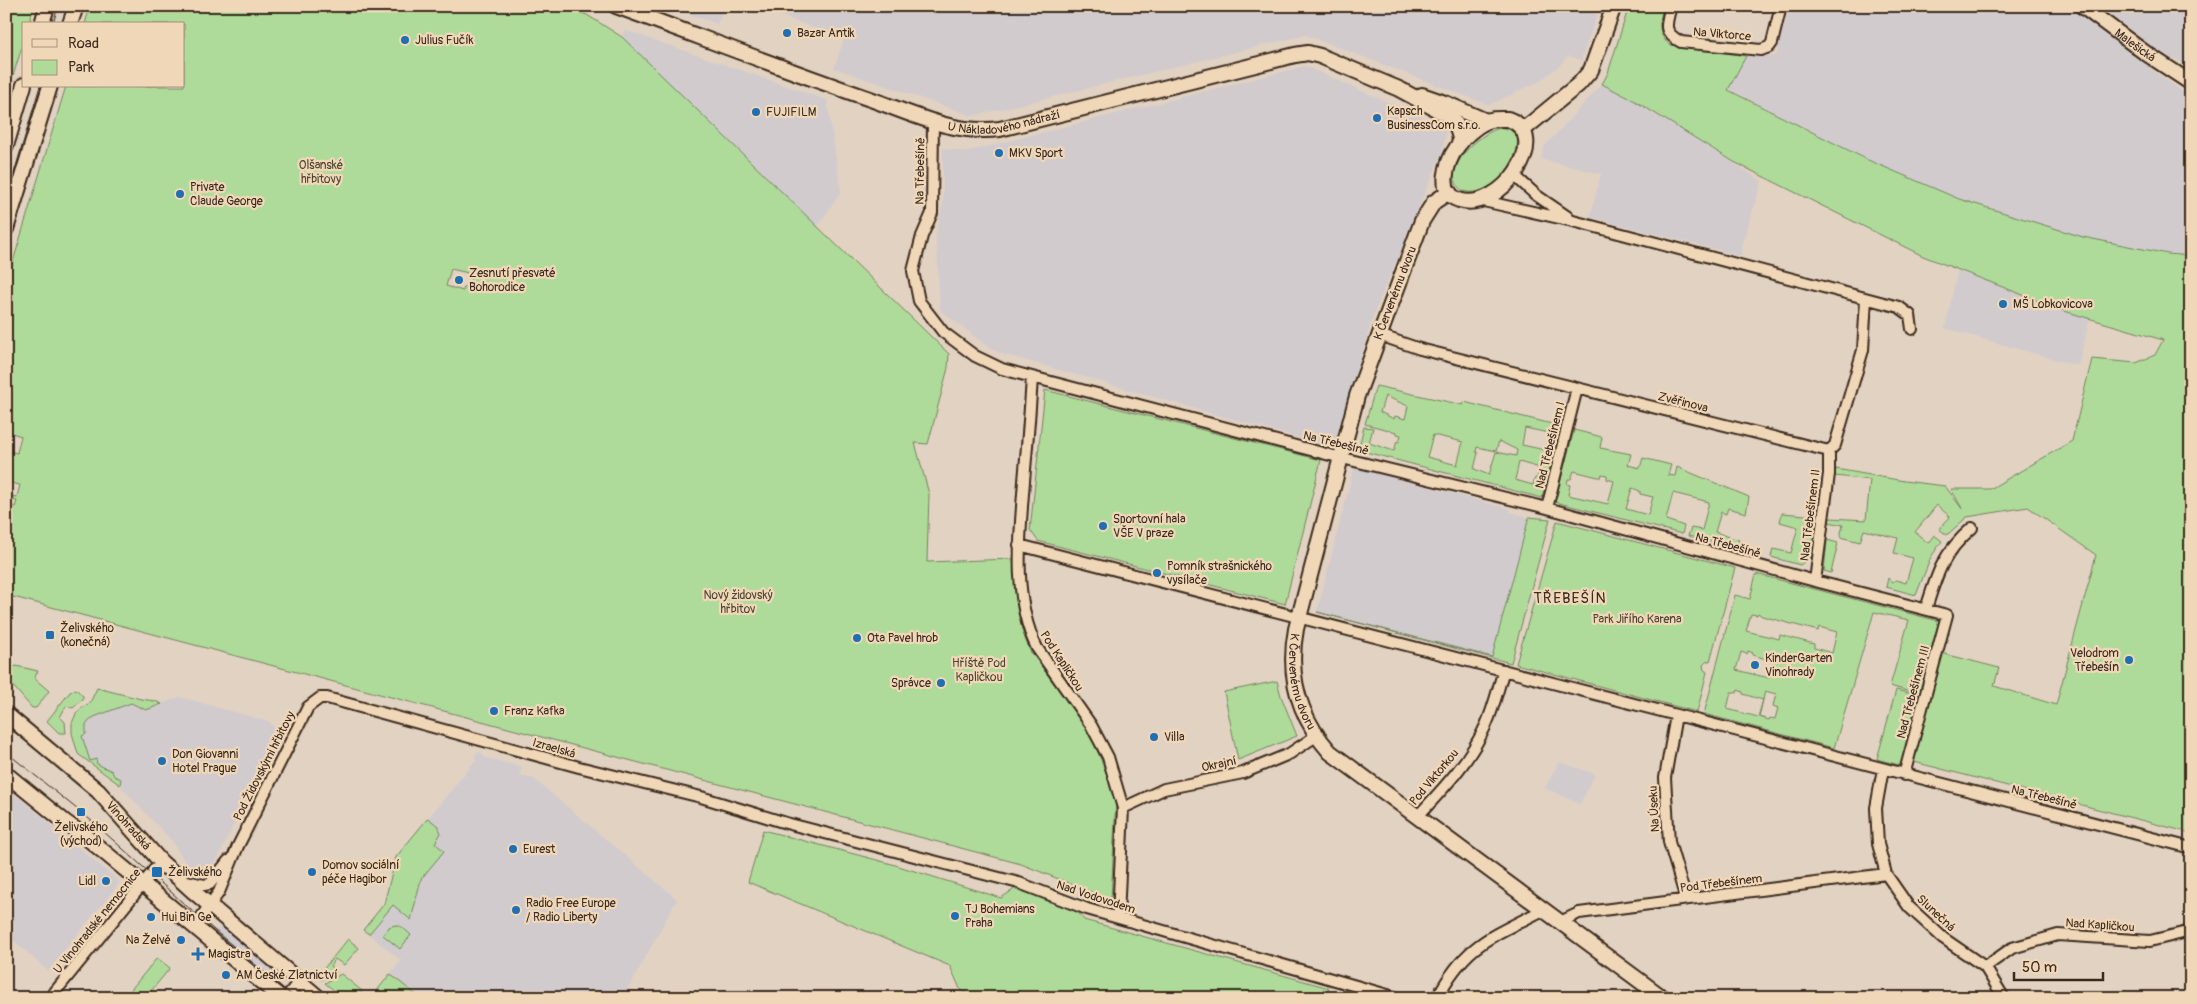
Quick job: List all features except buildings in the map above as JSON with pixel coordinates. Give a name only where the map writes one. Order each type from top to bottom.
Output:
[{"type":"street","points":[[43,22],[47,6]]},
{"type":"street","points":[[71,22],[76,6]]},
{"type":"street","name":"U Nákladového nádraží","points":[[616,6],[933,122],[964,130],[1000,129],[1302,54],[1320,56],[1399,89]]},
{"type":"street","points":[[1523,130],[1579,84],[1593,66],[1614,6]]},
{"type":"street","name":"Na Viktorce","points":[[1671,6],[1666,28],[1670,36],[1681,42],[1762,50],[1769,48],[1772,42],[1781,6]]},
{"type":"street","name":"Malešická","points":[[2090,9],[2144,52],[2191,83]]},
{"type":"street","points":[[6,146],[23,88]]},
{"type":"street","points":[[6,229],[49,88]]},
{"type":"street","points":[[1399,89],[1431,97],[1486,121],[1508,119],[1523,130],[1525,148],[1522,160],[1514,175],[1494,193],[1478,200]]},
{"type":"street","points":[[1399,89],[1449,116],[1456,124],[1461,142]]},
{"type":"street","points":[[1486,121],[1461,142],[1454,151],[1446,170],[1445,178],[1449,192],[1459,200],[1478,200],[1573,221],[1866,300],[1899,307],[1910,315],[1912,329]]},
{"type":"street","name":"Na Třebešíně","points":[[933,122],[932,213],[922,236],[913,271],[919,301],[943,332],[975,356],[1002,369],[1032,378],[1547,508],[1947,615]]},
{"type":"street","points":[[1514,175],[1536,195],[1573,221]]},
{"type":"street","name":"K Červenému dvoru","points":[[1449,192],[1434,202],[1428,210],[1357,396],[1339,457],[1293,642],[1293,675],[1302,712],[1316,736],[1330,752],[1347,766],[1663,998]]},
{"type":"street","points":[[1829,451],[1835,445],[1863,350],[1866,300]]},
{"type":"street","name":"Zvěřinova","points":[[1379,335],[1420,349],[1829,451]]},
{"type":"street","name":"Pod Kapličkou","points":[[1032,378],[1019,545],[1024,606],[1030,634],[1049,668],[1091,725],[1108,757],[1123,808],[1118,918]]},
{"type":"street","name":"Nad Třebešínem I","points":[[1547,508],[1577,388]]},
{"type":"street","name":"Nad Třebešínem II","points":[[1815,581],[1829,451]]},
{"type":"street","points":[[1926,609],[1940,567],[1958,541],[1972,528]]},
{"type":"street","name":"Na Třebešíně","points":[[1019,545],[2191,848]]},
{"type":"street","name":"Nad Třebešínem III","points":[[1904,775],[1947,615]]},
{"type":"street","name":"Pod Viktorkou","points":[[1417,817],[1453,778],[1472,751],[1491,712],[1504,670]]},
{"type":"street","name":"Izraelská","points":[[316,700],[320,698],[335,700],[579,767],[701,796],[786,823]]},
{"type":"street","name":"Pod Židovskými hřbitovy","points":[[195,926],[219,892],[238,846],[308,707],[316,700]]},
{"type":"street","name":"Vinohradská","points":[[6,714],[98,790],[167,868],[318,998]]},
{"type":"street","name":"Na Úseku","points":[[1676,715],[1665,778],[1669,842],[1686,899]]},
{"type":"street","name":"Okrajní","points":[[1123,808],[1164,789],[1243,773],[1290,754],[1316,736]]},
{"type":"street","name":"Slunečná","points":[[1883,769],[1876,808],[1878,844],[1886,874],[1909,907],[1942,938],[1985,967],[2004,998]]},
{"type":"street","points":[[6,774],[195,926],[281,998]]},
{"type":"street","name":"Nad Vodovodem","points":[[786,823],[1019,883],[1087,909],[1398,998]]},
{"type":"street","name":"Pod Židovskými hřbitovy","points":[[180,880],[210,884],[238,846]]},
{"type":"street","name":"U Vinohradské nemocnice","points":[[50,998],[155,868],[167,868]]},
{"type":"street","name":"Pod Třebešínem","points":[[1560,922],[1579,913],[1886,874]]},
{"type":"street","points":[[1436,998],[1452,970],[1475,947],[1498,932],[1543,910]]},
{"type":"street","name":"Nad Kapličkou","points":[[1985,967],[2012,948],[2058,935],[2150,941],[2191,931]]},
{"type":"street","points":[[286,998],[299,982]]},
{"type":"shaded area","points":[[666,6],[724,6],[717,24]]},
{"type":"shaded area","points":[[754,6],[1586,6],[1597,15],[1581,60],[1568,56],[1559,66],[1538,82],[1489,105],[1306,35],[973,116],[834,68],[844,39]]},
{"type":"shaded area","points":[[1789,6],[2066,6],[2191,98],[2191,245],[2183,255],[2168,254],[2083,237],[1959,199],[1868,160],[1728,89],[1746,56],[1776,56]]},
{"type":"shaded area","points":[[2105,6],[2177,6],[2191,15],[2191,70],[2175,58],[2172,62],[2103,9]]},
{"type":"shaded area","points":[[624,30],[827,100],[841,192],[817,227],[622,38]]},
{"type":"shaded area","points":[[1305,66],[1447,128],[1442,153],[1373,316],[1333,448],[1003,354],[991,349],[940,310],[936,233],[943,201],[943,148],[966,152]]},
{"type":"shaded area","points":[[1602,84],[1635,101],[1762,181],[1742,244],[1741,256],[1590,217],[1601,174],[1541,159],[1544,147]]},
{"type":"shaded area","points":[[1958,269],[2064,311],[2090,318],[2078,366],[1945,328]]},
{"type":"shaded area","points":[[1354,467],[1510,509],[1510,512],[1529,517],[1492,657],[1317,612]]},
{"type":"shaded area","points":[[180,697],[270,722],[277,732],[216,862],[202,872],[194,871],[188,867],[172,841],[122,788],[112,770],[90,761],[82,736],[86,734],[86,724],[94,717],[131,703],[146,710]]},
{"type":"shaded area","points":[[478,752],[483,754],[484,757],[522,767],[520,776],[534,779],[677,899],[623,998],[420,998],[390,974],[401,960],[363,930],[384,904],[396,857],[476,760],[475,756]]},
{"type":"shaded area","points":[[1559,762],[1595,774],[1580,804],[1545,788]]},
{"type":"shaded area","points":[[6,787],[120,882],[48,971],[6,934]]},
{"type":"shaded area","points":[[222,924],[284,976],[276,986],[214,934]]},
{"type":"green space","points":[[6,6],[34,6],[30,22],[22,22],[22,47],[6,99]]},
{"type":"green space","points":[[90,6],[562,6],[587,15],[622,37],[949,354],[948,368],[928,444],[915,443],[929,494],[927,562],[1013,559],[1022,631],[1030,651],[1090,732],[1116,798],[1111,900],[1021,864],[6,595],[6,521],[10,506],[15,507],[17,501],[12,500],[13,496],[17,497],[20,485],[6,482],[6,450],[17,453],[21,436],[6,431],[6,285],[65,88],[185,88],[185,22],[86,22]],"holes":[[[451,269],[468,273],[467,277],[471,280],[470,285],[464,287],[463,291],[446,286]]]},
{"type":"green space","points":[[1629,6],[1663,6],[1660,27],[1663,37],[1670,45],[1746,56],[1728,90],[1868,160],[1959,199],[2083,237],[2168,254],[2191,256],[2191,833],[1914,762],[1941,653],[1999,668],[1994,686],[2056,705],[2096,555],[2028,507],[1967,517],[1947,535],[1939,529],[1950,517],[1937,505],[1915,532],[1928,543],[1934,535],[1942,541],[1931,557],[1916,595],[1886,587],[1888,578],[1892,582],[1896,580],[1906,583],[1913,558],[1894,553],[1898,538],[1864,530],[1860,542],[1840,537],[1843,525],[1829,522],[1830,518],[1866,520],[1870,480],[1835,476],[1836,469],[1945,486],[1963,510],[1951,489],[1990,489],[2072,441],[2092,359],[2136,363],[2155,355],[2163,340],[2064,311],[1923,256],[1734,162],[1635,101],[1602,84],[1608,73]]},
{"type":"green space","points":[[1500,128],[1509,129],[1517,136],[1517,146],[1509,167],[1493,184],[1483,190],[1463,191],[1456,183],[1454,174],[1457,164],[1472,145],[1491,131]]},
{"type":"green space","points":[[1376,386],[1463,405],[1464,402],[1560,426],[1542,498],[1358,450],[1364,427],[1373,428],[1369,443],[1394,451],[1401,435],[1397,434],[1397,432],[1365,424]],"holes":[[[1385,396],[1408,406],[1405,419],[1395,416],[1394,419],[1380,412]],[[1525,428],[1549,433],[1545,450],[1522,445]],[[1433,435],[1463,442],[1457,465],[1427,457]],[[1499,441],[1517,450],[1516,456],[1496,452],[1489,475],[1474,469],[1478,453],[1476,452],[1477,447],[1496,451]],[[1519,462],[1540,468],[1533,485],[1515,480]]]},
{"type":"green space","points":[[1045,390],[1321,460],[1285,604],[1038,541],[1030,530]]},
{"type":"green space","points":[[1574,430],[1602,437],[1600,448],[1631,454],[1628,465],[1640,468],[1643,458],[1671,465],[1668,475],[1675,476],[1677,467],[1749,497],[1746,513],[1728,508],[1726,514],[1721,512],[1715,532],[1739,540],[1736,548],[1688,536],[1691,528],[1702,530],[1709,502],[1673,493],[1666,520],[1684,526],[1682,534],[1555,502]],"holes":[[[1574,471],[1598,477],[1601,477],[1602,474],[1607,475],[1607,479],[1614,481],[1608,504],[1568,495],[1570,485],[1567,484],[1568,479],[1571,479]],[[1632,488],[1640,491],[1640,494],[1653,497],[1648,515],[1626,509]]]},
{"type":"green space","points":[[1782,513],[1816,516],[1811,557],[1800,565],[1771,557],[1773,549],[1791,553],[1798,527],[1780,522]]},
{"type":"green space","points":[[1529,517],[1550,519],[1511,663],[1317,612],[1492,657]]},
{"type":"green space","name":"Park Jiřího Karena","points":[[1557,521],[1735,568],[1710,661],[1703,665],[1704,670],[1707,672],[1697,712],[1516,664]]},
{"type":"green space","points":[[1827,540],[1838,543],[1831,573],[1824,571]]},
{"type":"green space","points":[[1756,574],[1939,621],[1935,636],[1937,637],[1921,695],[1890,686],[1909,620],[1874,612],[1834,748],[1704,714],[1735,595],[1750,599]],"holes":[[[1758,613],[1762,616],[1818,631],[1819,627],[1837,632],[1832,653],[1814,648],[1814,644],[1780,635],[1779,639],[1746,631],[1751,614],[1757,615]],[[1748,651],[1753,653],[1752,655],[1774,661],[1769,678],[1736,670],[1741,652],[1747,654]],[[1738,690],[1743,692],[1743,694],[1763,700],[1765,691],[1776,694],[1773,706],[1778,708],[1775,719],[1770,718],[1769,720],[1759,717],[1763,701],[1758,717],[1727,709],[1731,692],[1737,693]]]},
{"type":"green space","points":[[16,666],[38,671],[34,678],[49,691],[36,708],[32,708],[6,678],[6,670]]},
{"type":"green space","points":[[1277,681],[1297,736],[1238,760],[1224,692]]},
{"type":"green space","points":[[97,688],[162,704],[146,710],[131,703],[94,717],[86,724],[86,734],[82,736],[90,761],[96,759],[97,764],[112,771],[114,776],[121,779],[120,785],[78,754],[72,733],[72,723],[76,714],[81,708],[90,703]]},
{"type":"green space","points":[[76,689],[83,696],[83,699],[73,708],[66,706],[60,717],[65,722],[66,733],[59,733],[47,721],[70,692]]},
{"type":"green space","points":[[1896,690],[1921,696],[1904,760],[1899,765],[1877,759]]},
{"type":"green space","points":[[428,818],[438,826],[441,833],[435,843],[444,851],[421,879],[411,920],[393,905],[369,934],[363,930],[384,904],[396,857]]},
{"type":"green space","name":"TJ Bohemians Praha","points":[[763,830],[892,864],[1001,898],[1016,888],[1077,911],[1084,920],[1329,988],[1328,991],[1344,998],[979,998],[961,991],[950,966],[748,882]]},
{"type":"green space","points":[[395,925],[402,927],[411,935],[400,949],[383,935],[389,927]]},
{"type":"green space","points":[[348,939],[359,948],[344,965],[335,959],[330,966],[337,972],[321,980],[317,977]]},
{"type":"green space","points":[[157,958],[170,968],[151,991],[158,998],[124,998]]},
{"type":"green space","points":[[341,974],[362,991],[357,998],[343,998],[325,983]]},
{"type":"green space","points":[[390,974],[420,998],[383,998],[376,992]]},
{"type":"tram line","points":[[54,22],[58,6]]},
{"type":"tram line","points":[[6,200],[39,88]]},
{"type":"tram line","points":[[6,752],[93,822],[201,919],[295,998]]},
{"type":"place","name":"Bazar Antik","points":[[787,33]]},
{"type":"place","name":"Julius Fučík","points":[[405,40]]},
{"type":"place","name":"FUJIFILM","points":[[756,112]]},
{"type":"place","name":"Kapsch BusinessCom s.r.o.","points":[[1377,118]]},
{"type":"place","name":"MKV Sport","points":[[999,153]]},
{"type":"place","name":"Private Claude George","points":[[180,194]]},
{"type":"place","name":"Zesnutí přesvaté Bohorodice","points":[[459,280]]},
{"type":"place","name":"MŠ Lobkovicova","points":[[2003,304]]},
{"type":"place","name":"Sportovní hala VŠE V praze","points":[[1103,526]]},
{"type":"place","name":"Pomník strašnického vysílače","points":[[1157,573]]},
{"type":"place","name":"Želivského (konečná)","points":[[50,635]]},
{"type":"place","name":"Ota Pavel hrob","points":[[857,638]]},
{"type":"place","name":"Velodrom Třebešín","points":[[2129,660]]},
{"type":"place","name":"KinderGarten Vinohrady","points":[[1755,665]]},
{"type":"place","name":"Správce","points":[[941,683]]},
{"type":"place","name":"Franz Kafka","points":[[494,711]]},
{"type":"place","name":"Villa","points":[[1154,737]]},
{"type":"place","name":"Don Giovanni Hotel Prague","points":[[162,761]]},
{"type":"place","name":"Želivského (východ)","points":[[81,812]]},
{"type":"place","name":"Eurest","points":[[513,849]]},
{"type":"place","name":"Želivského","points":[[157,872]]},
{"type":"place","name":"Domov sociální péče Hagibor","points":[[312,872]]},
{"type":"place","name":"Lidl","points":[[106,881]]},
{"type":"place","name":"Radio Free Europe / Radio Liberty","points":[[516,910]]},
{"type":"place","name":"TJ Bohemians Praha","points":[[955,916]]},
{"type":"place","name":"Hui Bin Ge","points":[[151,917]]},
{"type":"place","name":"Na Želvě","points":[[181,940]]},
{"type":"place","name":"Magistra","points":[[198,954]]},
{"type":"place","name":"AM České Zlatnictví","points":[[226,975]]},
{"type":"district","name":"TŘEBEŠÍN","points":[[1570,598]]},
{"type":"park label","name":"Olšanské hřbitovy","points":[[321,172]]},
{"type":"park label","name":"Nový židovský hřbitov","points":[[738,602]]},
{"type":"park label","name":"Hříště Pod Kapličkou","points":[[979,670]]}]
